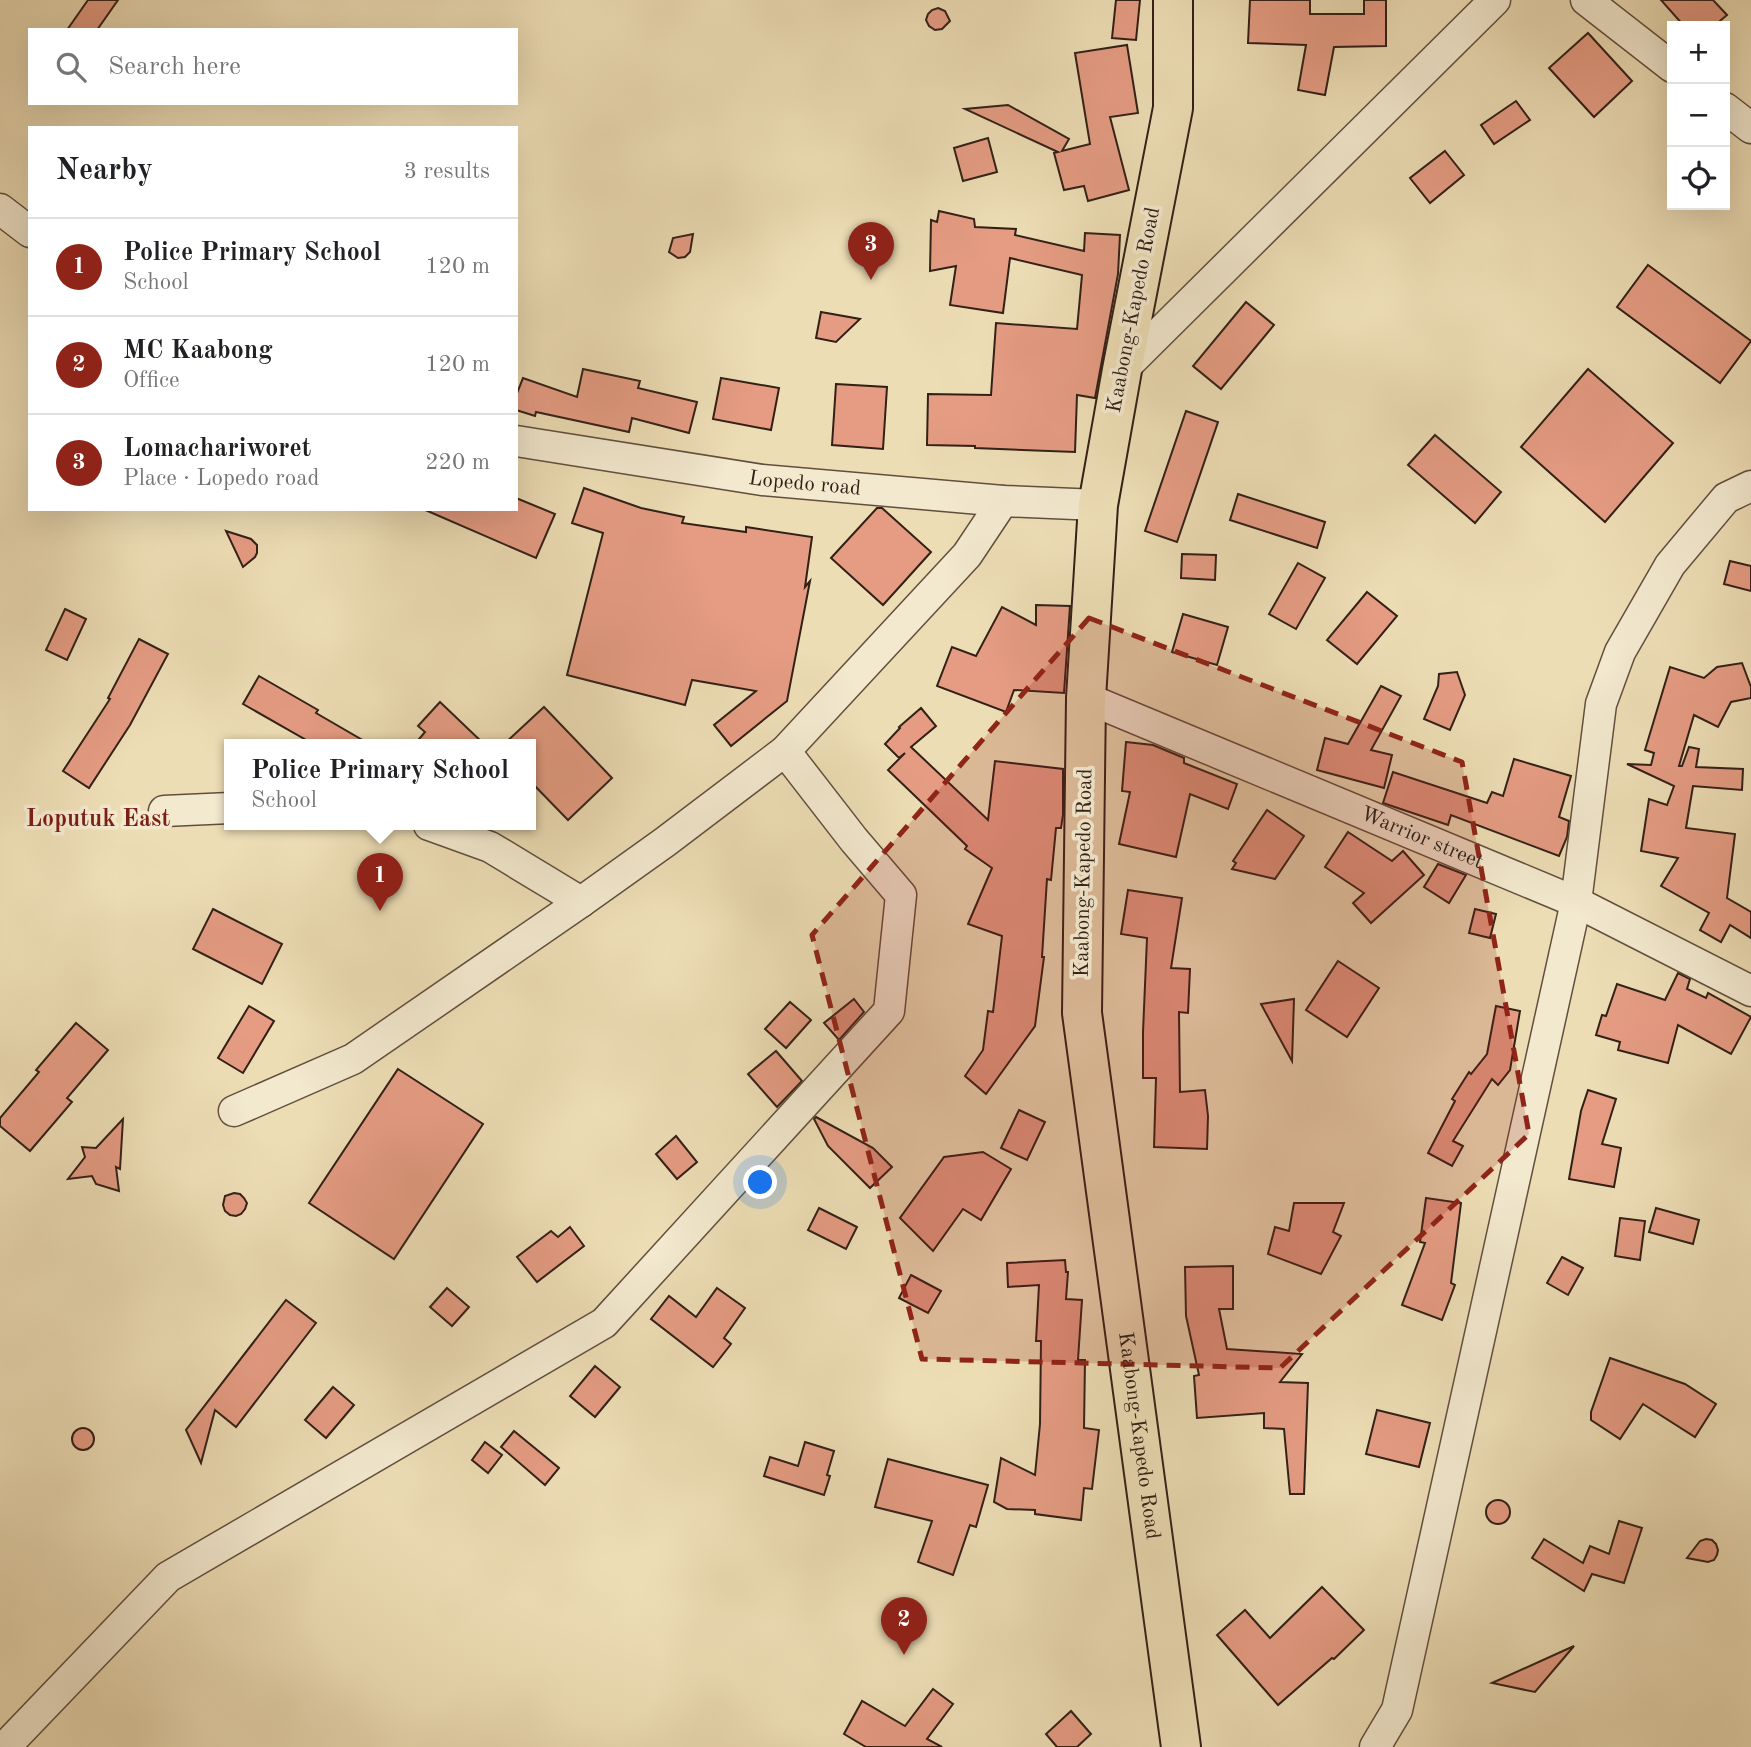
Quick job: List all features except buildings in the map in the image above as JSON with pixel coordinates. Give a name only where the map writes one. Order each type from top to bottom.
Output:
[{"type":"main road","name":"Kaabong-Kapedo Road","points":[[1173,0],[1173,108],[1098,505],[1086,698],[1082,1013],[1181,1747]]},
{"type":"street","points":[[1122,370],[1495,0]]},
{"type":"street","points":[[1586,0],[1667,63]]},
{"type":"street","points":[[1730,112],[1751,128]]},
{"type":"street","points":[[0,209],[28,230]]},
{"type":"street","name":"Lopedo road","points":[[518,442],[762,480],[1003,501],[1098,505]]},
{"type":"street","points":[[1375,1747],[1397,1710],[1576,902],[1601,704],[1620,652],[1670,565],[1726,498],[1751,486]]},
{"type":"street","points":[[234,1111],[353,1059],[581,902],[785,751],[967,555],[1003,501]]},
{"type":"street","name":"Warrior street","points":[[1086,698],[1576,902],[1751,991]]},
{"type":"street","points":[[5,1747],[168,1577],[604,1322],[889,1011],[901,895],[785,751]]},
{"type":"street","points":[[164,811],[224,808]]},
{"type":"street","points":[[443,830],[490,847],[581,902]]},
{"type":"highlighted area","points":[[1089,618],[1462,762],[1529,1134],[1280,1368],[922,1359],[812,935]]},
{"type":"place","name":"Lomachariworet","points":[[871,280]]},
{"type":"place","name":"Police Primary School","points":[[380,911]]},
{"type":"place","name":"MC Kaabong","points":[[904,1655]]},
{"type":"district","name":"Loputuk East","points":[[98,820]]}]
